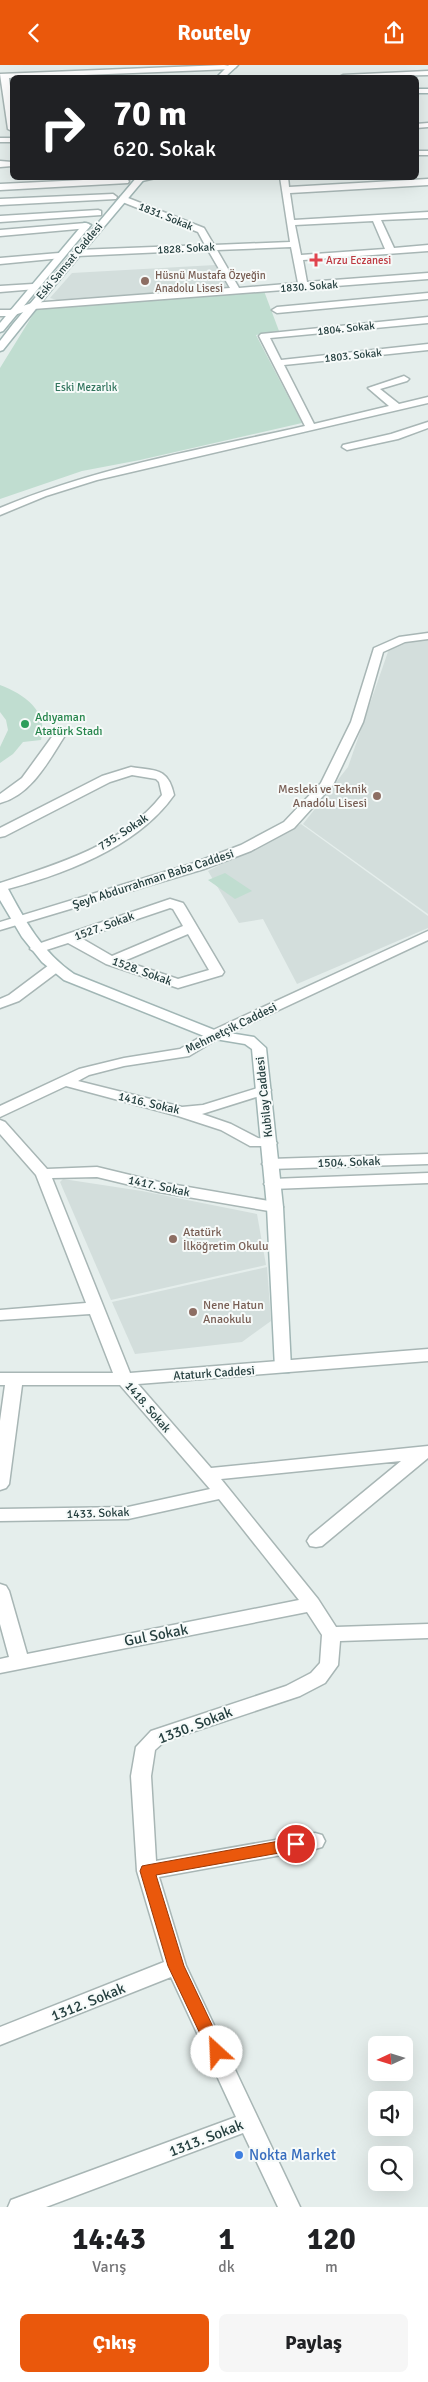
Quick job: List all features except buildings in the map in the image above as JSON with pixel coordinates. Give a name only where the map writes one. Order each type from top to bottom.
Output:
[{"type":"street","points":[[23,75],[171,67],[233,66]]},
{"type":"street","points":[[223,75],[233,66]]},
{"type":"street","points":[[386,75],[428,73]]},
{"type":"street","points":[[2,76],[10,118]]},
{"type":"street","points":[[0,187],[111,180]]},
{"type":"street","name":"Eski Samsat Caddesi","points":[[0,348],[32,305],[100,223],[118,198],[127,180]]},
{"type":"street","name":"Eski Samsat Caddesi","points":[[0,329],[59,256],[98,213],[140,180]]},
{"type":"street","points":[[284,180],[303,287]]},
{"type":"street","points":[[285,190],[313,190],[428,182]]},
{"type":"street","points":[[0,202],[118,198]]},
{"type":"street","name":"1831. Sokak","points":[[118,198],[201,230],[236,291]]},
{"type":"street","points":[[0,219],[98,213]]},
{"type":"street","points":[[292,223],[428,215]]},
{"type":"street","points":[[376,218],[391,251]]},
{"type":"street","points":[[0,233],[86,226]]},
{"type":"street","name":"1828. Sokak","points":[[77,253],[296,244]]},
{"type":"street","points":[[298,258],[428,248]]},
{"type":"street","points":[[0,261],[59,256]]},
{"type":"street","name":"1830. Sokak","points":[[12,313],[32,305],[236,291],[278,311],[303,287],[426,278]]},
{"type":"street","points":[[0,289],[33,287]]},
{"type":"street","points":[[278,311],[428,297]]},
{"type":"street","name":"1804. Sokak","points":[[277,363],[264,336],[278,311],[428,320]]},
{"type":"street","points":[[0,313],[12,313]]},
{"type":"street","name":"1803. Sokak","points":[[277,363],[428,347]]},
{"type":"street","points":[[277,363],[311,427]]},
{"type":"street","points":[[398,408],[374,388],[404,379]]},
{"type":"street","points":[[0,512],[42,494],[94,478],[428,400]]},
{"type":"street","points":[[347,447],[394,437],[428,425]]},
{"type":"street","name":"Şeyh Abdurrahman Baba Caddesi","points":[[0,926],[199,866],[246,848],[289,825],[327,785],[357,722],[378,650],[404,639],[426,639]]},
{"type":"street","points":[[0,799],[26,784],[58,737]]},
{"type":"street","name":"735. Sokak","points":[[0,833],[106,779],[131,771],[160,776],[165,781],[168,795],[162,805],[135,827],[72,863],[0,887]]},
{"type":"street","name":"Kubilay Caddesi","points":[[0,887],[18,921],[37,949],[54,968],[69,977],[214,1035],[249,1040],[259,1048],[275,1207],[282,1368]]},
{"type":"street","name":"1527. Sokak","points":[[37,949],[170,903],[178,906],[191,928]]},
{"type":"street","points":[[111,961],[191,928]]},
{"type":"street","name":"1528. Sokak","points":[[70,939],[111,961],[178,984],[217,972],[191,928]]},
{"type":"street","name":"Mehmetçik Caddesi","points":[[0,1112],[84,1071],[124,1062],[184,1053],[214,1035],[428,935]]},
{"type":"street","points":[[0,1004],[14,998],[54,968]]},
{"type":"street","name":"1416. Sokak","points":[[62,1081],[178,1111],[201,1110],[264,1090]]},
{"type":"street","points":[[178,1111],[226,1127],[255,1143],[269,1143]]},
{"type":"street","name":"1418. Sokak","points":[[0,1125],[43,1174],[124,1379],[223,1492],[312,1604],[331,1634]]},
{"type":"street","name":"1504. Sokak","points":[[270,1164],[428,1159]]},
{"type":"street","name":"1417. Sokak","points":[[43,1174],[97,1172],[159,1187],[275,1207]]},
{"type":"street","points":[[272,1184],[428,1179]]},
{"type":"street","points":[[0,1315],[95,1308]]},
{"type":"street","name":"Ataturk Caddesi","points":[[7,1379],[124,1379],[428,1355]]},
{"type":"street","points":[[0,1484],[7,1379]]},
{"type":"street","points":[[208,1474],[425,1452]]},
{"type":"street","points":[[316,1541],[425,1452]]},
{"type":"street","name":"1433. Sokak","points":[[0,1515],[128,1513],[223,1492]]},
{"type":"street","points":[[0,1591],[20,1662]]},
{"type":"street","name":"Gul Sokak","points":[[0,1666],[312,1604]]},
{"type":"street","points":[[331,1634],[428,1631]]},
{"type":"street","name":"1330. Sokak","points":[[147,1871],[141,1776],[146,1747],[158,1736],[293,1691],[318,1678],[329,1665],[331,1634]]},
{"type":"street","points":[[147,1871],[315,1841]]},
{"type":"street","name":"1313. Sokak","points":[[19,2207],[250,2121],[176,1966],[147,1871]]},
{"type":"street","name":"1312. Sokak","points":[[0,2036],[176,1966]]},
{"type":"street","points":[[250,2121],[289,2207]]},
{"type":"shaded area","name":"Hüsnü Mustafa Özyeğin Anadolu Lisesi","points":[[215,265],[228,288],[57,300],[50,298],[72,273]]},
{"type":"shaded area","name":"Mesleki ve Teknik Anadolu Lisesi","points":[[428,639],[428,914],[303,824],[348,767],[390,646]]},
{"type":"shaded area","points":[[301,824],[428,916],[428,928],[297,984],[263,919],[239,923],[208,871]]},
{"type":"shaded area","name":"Atatürk İlköğretim Okulu","points":[[63,1179],[142,1191],[257,1214],[266,1265],[111,1300],[60,1182]]},
{"type":"shaded area","name":"Nene Hatun Anaokulu","points":[[267,1267],[271,1321],[242,1342],[135,1354],[112,1302]]},
{"type":"green space","name":"Eski Mezarlık","points":[[264,291],[279,331],[256,335],[302,423],[140,460],[82,471],[0,499],[0,368],[37,308]]},
{"type":"green space","name":"Adıyaman Atatürk Stadı","points":[[0,685],[18,693],[32,705],[38,712],[43,730],[41,740],[23,742],[13,754],[0,763],[0,747],[8,730],[6,720],[0,712]]},
{"type":"green space","points":[[225,873],[252,891],[235,899],[208,880]]},
{"type":"place","name":"Arzu Eczanesi","points":[[316,260]]},
{"type":"place","name":"Hüsnü Mustafa Özyeğin Anadolu Lisesi","points":[[145,281]]},
{"type":"place","name":"Adıyaman Atatürk Stadı","points":[[25,724]]},
{"type":"place","name":"Mesleki ve Teknik Anadolu Lisesi","points":[[377,796]]},
{"type":"place","name":"Atatürk İlköğretim Okulu","points":[[173,1239]]},
{"type":"place","name":"Nene Hatun Anaokulu","points":[[193,1312]]},
{"type":"place","name":"Nokta Market","points":[[239,2155]]},
{"type":"route","points":[[217,2052],[176,1966],[147,1871],[296,1844]]}]
